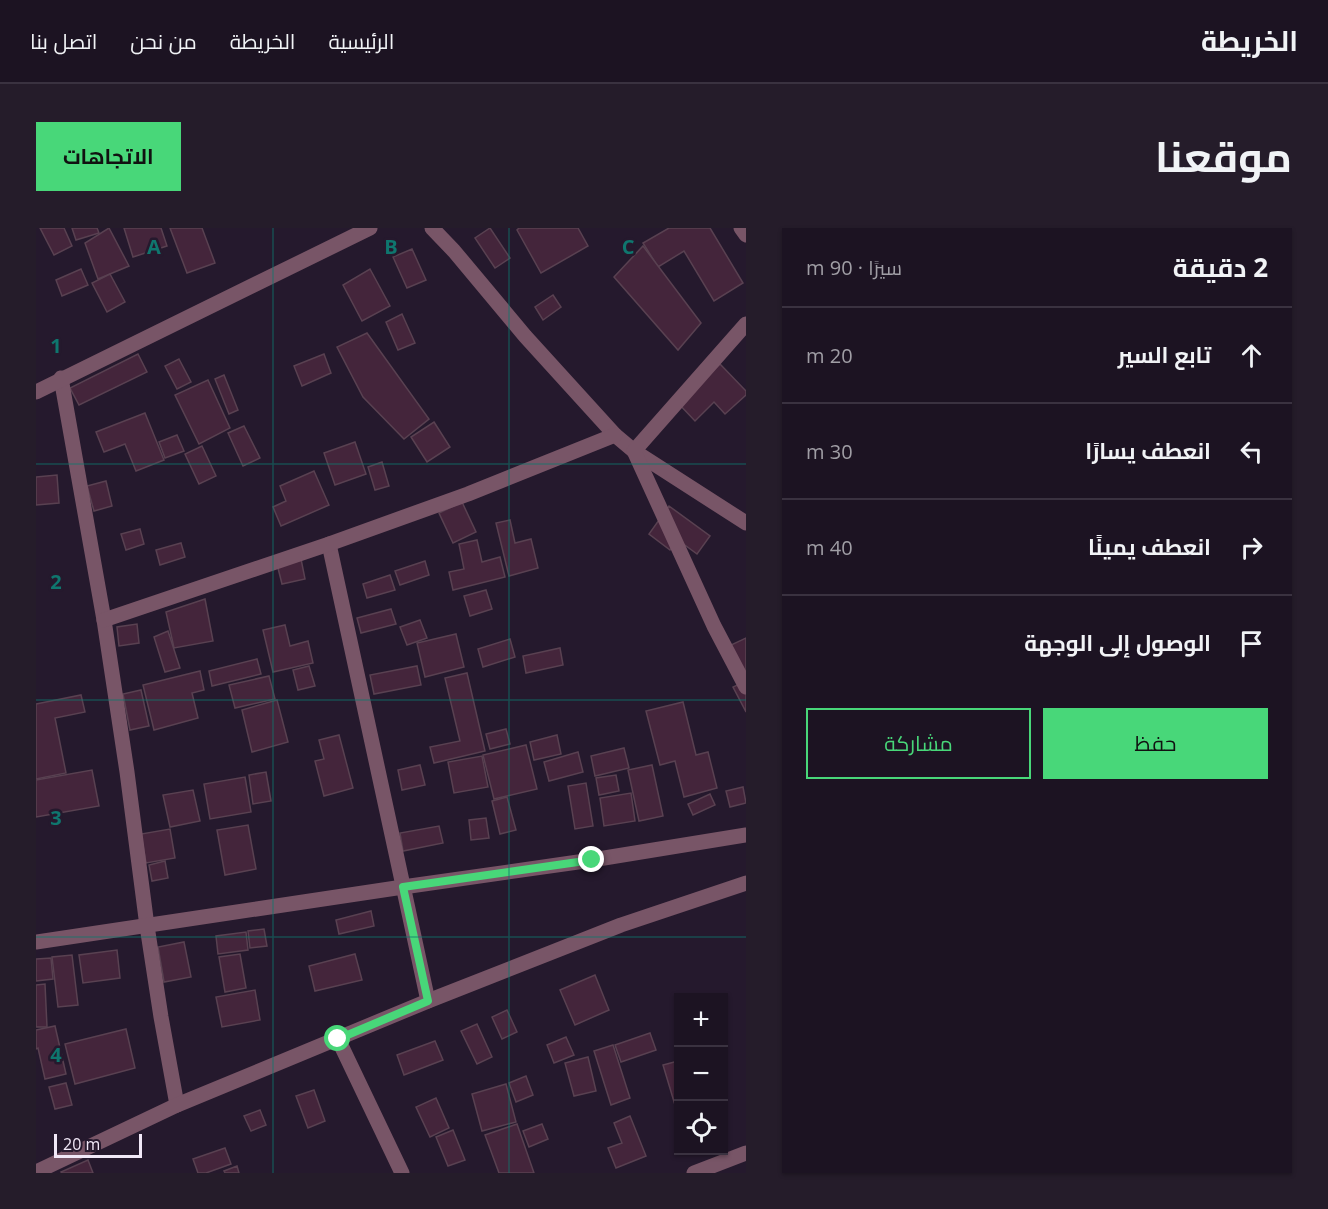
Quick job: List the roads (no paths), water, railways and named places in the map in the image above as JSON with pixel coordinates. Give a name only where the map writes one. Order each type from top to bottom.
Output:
[{"type":"street","points":[[36,392],[370,228]]},
{"type":"street","points":[[432,228],[525,336],[615,435],[634,451],[746,523]]},
{"type":"street","points":[[741,228],[746,235]]},
{"type":"street","points":[[634,451],[746,324]]},
{"type":"street","points":[[61,378],[104,620],[147,926],[177,1105]]},
{"type":"street","points":[[104,620],[468,494],[615,435]]},
{"type":"street","points":[[634,451],[714,626],[746,687]]},
{"type":"street","points":[[329,544],[428,1001]]},
{"type":"street","points":[[36,942],[746,835]]},
{"type":"street","points":[[36,1172],[177,1105],[428,1001],[621,925],[746,883]]},
{"type":"street","points":[[338,1039],[402,1173]]},
{"type":"street","points":[[694,1173],[746,1153]]}]
